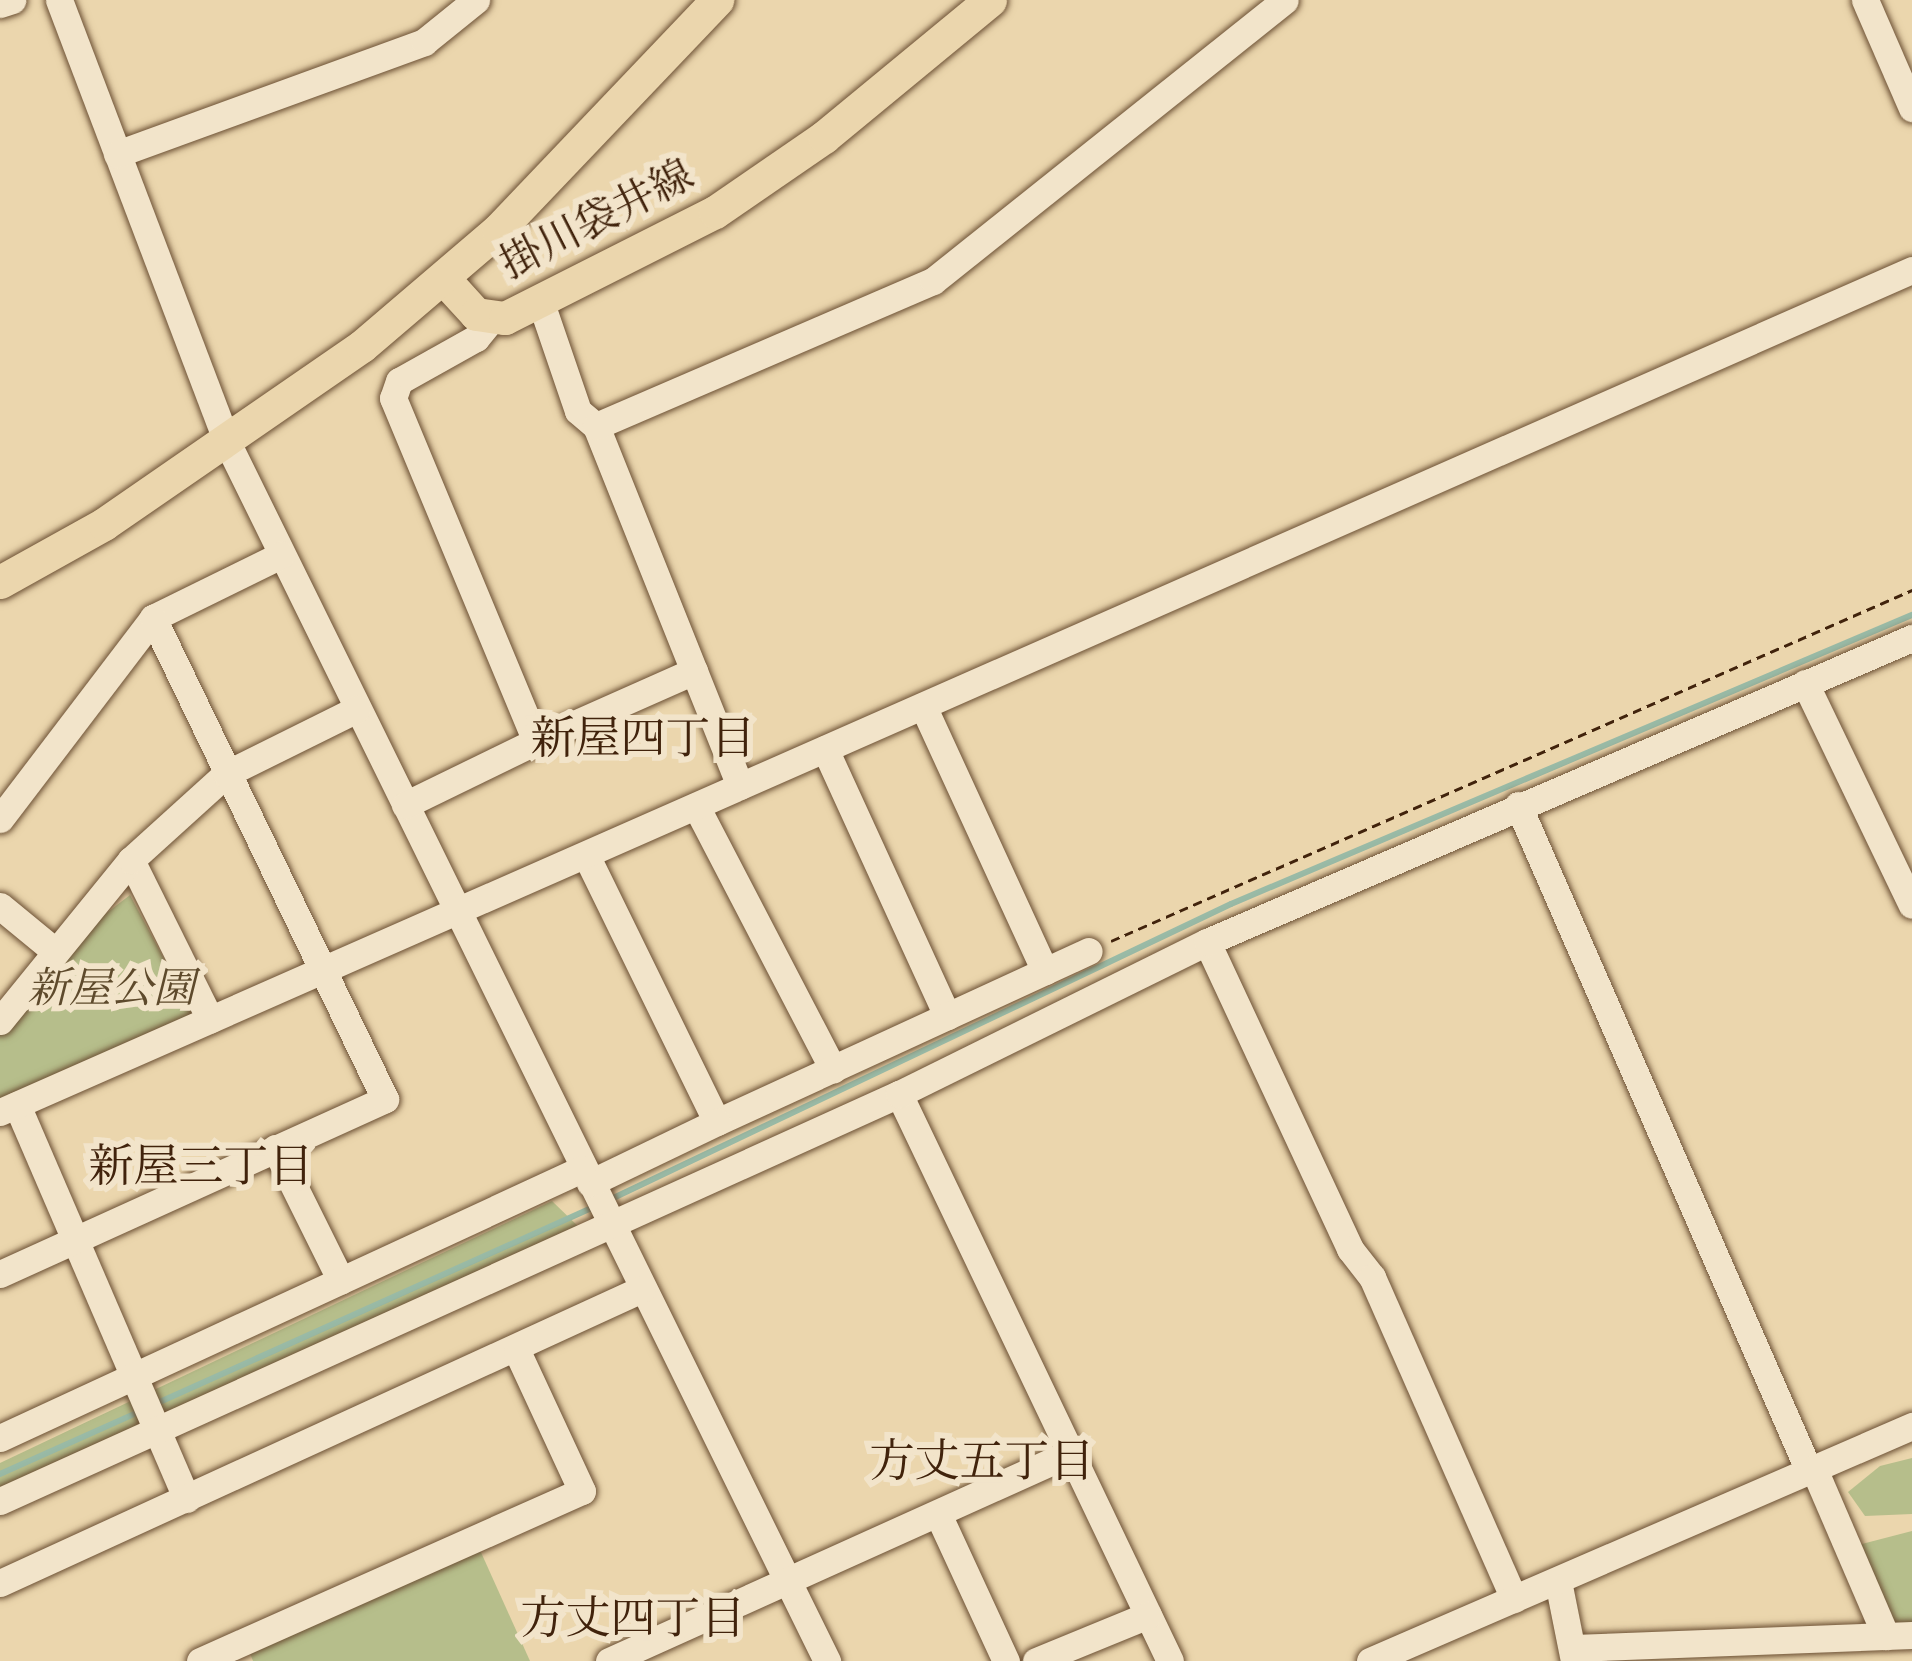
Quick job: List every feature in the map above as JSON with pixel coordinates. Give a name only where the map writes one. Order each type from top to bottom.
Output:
[{"type":"main road","points":[[444,279],[717,0]]},
{"type":"main road","name":"掛川袋井線","points":[[0,582],[227,442],[444,279],[490,322],[772,176],[990,0]]},
{"type":"street","points":[[0,4],[12,0]]},
{"type":"street","points":[[58,0],[227,442],[827,1661]]},
{"type":"street","points":[[117,154],[424,42],[476,0]]},
{"type":"street","points":[[596,426],[934,281],[1285,0]]},
{"type":"street","points":[[1865,0],[1912,108]]},
{"type":"street","points":[[187,1499],[74,1240],[8,1108],[1912,270]]},
{"type":"street","points":[[540,300],[578,412],[596,426],[740,786]]},
{"type":"street","points":[[490,322],[476,338],[399,381],[393,398],[536,740]]},
{"type":"street","points":[[0,819],[153,618],[281,555]]},
{"type":"street","points":[[0,1274],[385,1099],[326,968],[226,774],[153,618]]},
{"type":"street","points":[[0,1438],[148,1406],[609,1222],[899,1094],[1207,942],[1912,638]]},
{"type":"street","points":[[405,805],[694,670]]},
{"type":"street","points":[[1805,683],[1912,905]]},
{"type":"street","points":[[923,706],[1045,971]]},
{"type":"street","points":[[0,1021],[131,860],[226,774],[357,709]]},
{"type":"street","points":[[825,749],[947,1016]]},
{"type":"street","points":[[1518,805],[1811,1470],[1899,1635],[1744,1651],[1573,1654],[1558,1581]]},
{"type":"street","points":[[696,806],[832,1069]]},
{"type":"street","points":[[586,855],[717,1122]]},
{"type":"street","points":[[131,860],[210,1019]]},
{"type":"street","points":[[0,905],[56,952]]},
{"type":"street","points":[[1207,942],[1350,1249],[1372,1277],[1514,1599]]},
{"type":"street","points":[[0,1502],[341,1281],[588,1181],[1089,951]]},
{"type":"street","points":[[899,1094],[1170,1661]]},
{"type":"street","points":[[275,1148],[341,1281]]},
{"type":"street","points":[[0,1583],[517,1351],[642,1289]]},
{"type":"street","points":[[200,1661],[242,1653],[582,1492],[517,1351]]},
{"type":"street","points":[[1370,1661],[1912,1426]]},
{"type":"street","points":[[609,1661],[662,1651],[788,1582],[1068,1454]]},
{"type":"street","points":[[938,1514],[1006,1661]]},
{"type":"street","points":[[1036,1661],[1148,1615]]},
{"type":"path","points":[[1089,951],[1912,590]]},
{"type":"green space","name":"新屋公園","points":[[130,895],[195,1017],[0,1109],[0,1021],[56,952]]},
{"type":"green space","points":[[552,1201],[584,1232],[0,1488],[0,1463]]},
{"type":"green space","points":[[1912,1458],[1912,1514],[1865,1516],[1848,1492],[1880,1466]]},
{"type":"green space","points":[[1912,1531],[1912,1624],[1894,1625],[1858,1545]]},
{"type":"green space","points":[[475,1539],[530,1661],[253,1661],[245,1641]]},
{"type":"waterway","points":[[607,1201],[1231,904],[1912,615]]},
{"type":"waterway","points":[[153,1405],[595,1206]]},
{"type":"waterway","points":[[0,1474],[141,1411]]},
{"type":"district","name":"新屋四丁目","points":[[643,739]]},
{"type":"district","name":"新屋三丁目","points":[[201,1167]]},
{"type":"district","name":"方丈五丁目","points":[[982,1462]]},
{"type":"district","name":"方丈四丁目","points":[[633,1619]]}]
